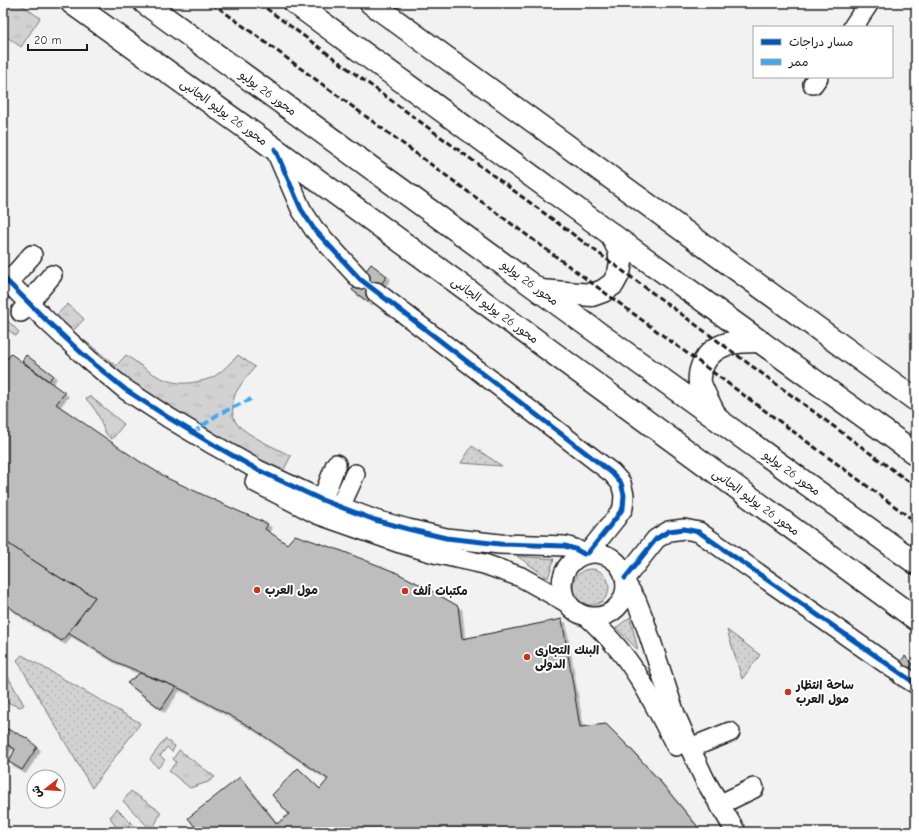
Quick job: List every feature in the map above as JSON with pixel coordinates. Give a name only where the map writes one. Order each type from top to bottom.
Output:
[{"type":"main road","name":"محور 26 يوليو الجانبى","points":[[72,3],[275,149],[916,619]]},
{"type":"main road","name":"محور 26 يوليو","points":[[145,3],[916,563]]},
{"type":"main road","points":[[295,3],[611,234],[916,454]]},
{"type":"main road","points":[[371,3],[916,400]]},
{"type":"main road","points":[[540,291],[592,294],[603,291],[613,284],[619,274],[621,262],[619,250],[611,234]]},
{"type":"main road","points":[[716,418],[700,382],[701,368],[710,352],[721,346],[733,343],[760,341]]},
{"type":"street","points":[[854,26],[869,3]]},
{"type":"street","points":[[275,149],[301,209],[314,229],[360,279]]},
{"type":"street","points":[[32,255],[4,285],[25,308],[132,394],[214,445],[329,510],[400,543],[434,553],[484,564],[521,576],[566,602]]},
{"type":"street","points":[[25,308],[52,275]]},
{"type":"street","points":[[376,292],[612,473],[620,483],[624,495],[623,508],[586,554]]},
{"type":"street","points":[[329,510],[336,464]]},
{"type":"street","points":[[329,510],[355,474]]},
{"type":"street","points":[[329,510],[446,538],[500,544],[565,546],[586,554]]},
{"type":"street","points":[[736,832],[705,780],[675,714],[644,620],[626,581],[622,569],[615,561],[598,553],[586,554],[576,558],[570,563],[565,570],[561,586],[562,594],[566,602],[579,614],[588,617],[599,617],[610,614],[618,607],[624,597],[626,581],[656,539],[669,531],[684,529],[698,532],[904,676]]},
{"type":"street","points":[[588,617],[620,651],[649,694],[681,755],[697,790],[722,832]]},
{"type":"street","points":[[690,748],[730,732]]},
{"type":"street","points":[[719,805],[754,788]]},
{"type":"green space","points":[[3,3],[19,3],[40,18],[21,47],[3,34]]},
{"type":"green space","points":[[68,304],[84,319],[73,331],[116,366],[126,355],[150,372],[166,380],[185,383],[213,377],[224,369],[238,355],[255,367],[244,380],[236,393],[233,402],[233,416],[237,424],[248,433],[262,442],[291,456],[282,473],[167,411],[53,318]]},
{"type":"green space","points":[[3,316],[19,332],[16,336],[3,326]]},
{"type":"green space","points":[[91,397],[124,424],[112,439],[106,434],[100,418],[86,399]]},
{"type":"green space","points":[[472,446],[502,466],[461,463]]},
{"type":"green space","points":[[517,556],[554,559],[548,578]]},
{"type":"green space","points":[[591,569],[601,572],[606,577],[609,587],[606,597],[601,602],[591,605],[581,602],[576,597],[573,587],[576,577],[581,572]]},
{"type":"green space","points":[[630,617],[638,650],[616,628]]},
{"type":"green space","points":[[727,630],[760,655],[742,679]]},
{"type":"green space","points":[[22,655],[140,723],[92,788],[17,660]]},
{"type":"green space","points":[[3,668],[24,705],[20,707],[3,701]]},
{"type":"green space","points":[[165,739],[175,746],[172,752],[167,747],[160,756],[165,760],[158,768],[150,759]]},
{"type":"green space","points":[[179,750],[215,777],[208,782],[190,788],[169,771],[176,762],[173,759]]},
{"type":"green space","points":[[131,791],[161,812],[152,831],[123,801]]},
{"type":"green space","points":[[117,809],[140,832],[119,832],[110,817]]},
{"type":"building","points":[[371,264],[387,276],[368,302],[352,290]]},
{"type":"building","name":"مول العرب","points":[[11,354],[65,393],[56,404],[139,461],[169,479],[268,524],[265,529],[287,544],[295,535],[342,551],[395,572],[458,606],[462,639],[562,619],[580,727],[606,724],[658,779],[702,832],[199,832],[188,818],[240,777],[277,824],[289,814],[272,795],[298,768],[320,789],[328,779],[249,726],[183,690],[116,662],[68,633],[95,597],[62,579],[3,540],[3,359],[5,357],[7,359]]},
{"type":"building","points":[[26,355],[53,375],[49,381],[22,361]]},
{"type":"building","points":[[3,540],[62,579],[95,597],[62,641],[24,618],[3,602]]},
{"type":"building","points":[[905,656],[913,664],[896,684],[888,677]]},
{"type":"building","points":[[140,673],[176,687],[161,709],[127,683]]},
{"type":"building","points":[[3,727],[27,738],[37,747],[22,770],[9,762],[15,749],[8,745],[5,752],[3,751]]},
{"type":"building","points":[[3,751],[8,753],[3,764]]},
{"type":"railway","points":[[212,3],[916,522]]},
{"type":"railway","points":[[259,3],[916,487]]},
{"type":"marked path","points":[[193,433],[217,415],[251,399]]},
{"type":"cycle path","points":[[275,149],[301,209],[314,229],[360,279],[612,473],[621,483],[624,495],[623,508],[588,553]]},
{"type":"cycle path","points":[[3,276],[46,320],[88,359],[126,390],[169,418],[258,470],[322,500],[375,520],[408,529],[446,538],[500,544],[565,546],[584,554]]},
{"type":"cycle path","points":[[625,578],[656,539],[669,531],[684,529],[699,532],[916,684]]},
{"type":"place","name":"مول العرب","points":[[257,590]]},
{"type":"place","name":"مكتبات ألف","points":[[405,591]]},
{"type":"place","name":"البنك التجارى الدولى","points":[[527,657]]},
{"type":"place","name":"ساحة انتظار مول العرب","points":[[788,692]]}]
